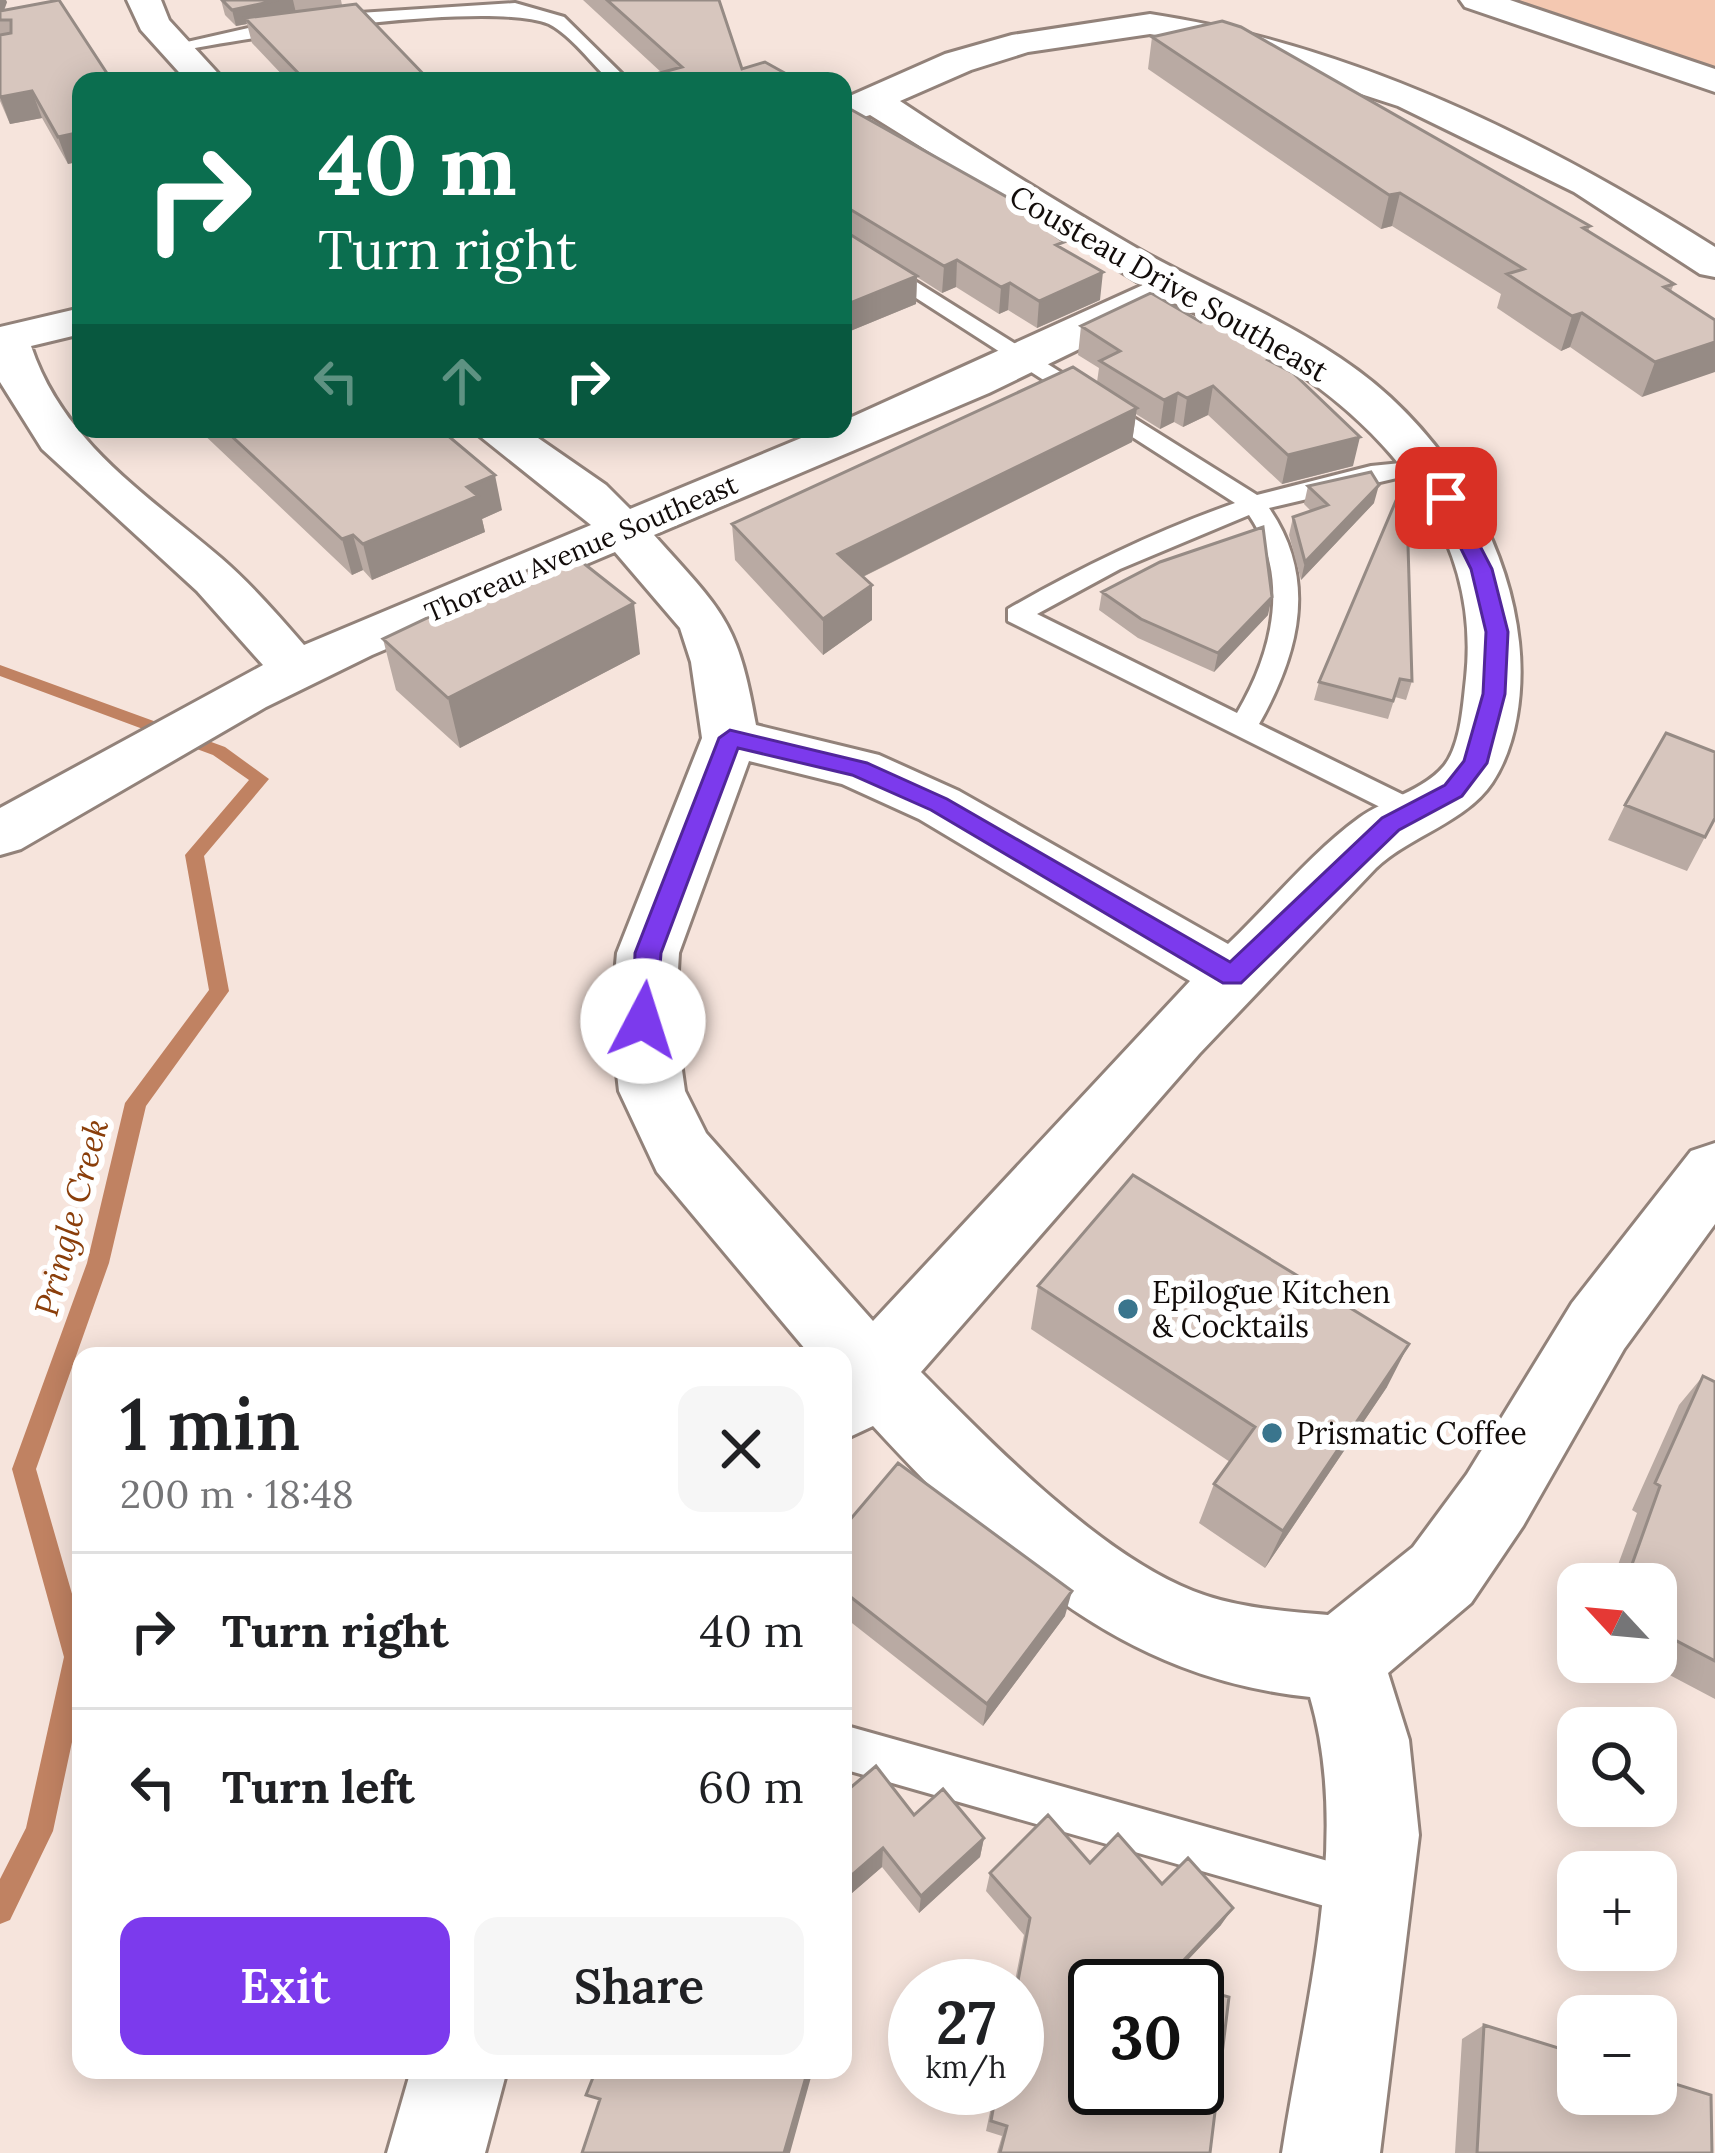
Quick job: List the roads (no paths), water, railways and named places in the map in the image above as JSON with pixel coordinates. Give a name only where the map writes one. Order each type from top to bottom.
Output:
[{"type":"street","points":[[144,0],[153,22],[199,72]]},
{"type":"street","points":[[1477,0],[1715,81]]},
{"type":"street","points":[[860,108],[958,62],[1024,42],[1150,25],[1209,33],[1412,98],[1588,184],[1715,266]]},
{"type":"street","name":"Cousteau Drive Southeast","points":[[858,1390],[1232,976],[1390,824],[1454,790],[1475,763],[1494,694],[1497,632],[1481,569],[1423,465],[1366,399],[1271,336],[860,108]]},
{"type":"street","name":"Thoreau Avenue Southeast","points":[[852,432],[1026,358],[1174,286]]},
{"type":"street","points":[[72,323],[2,337],[13,370],[66,450],[206,570],[272,682]]},
{"type":"street","points":[[507,438],[589,495],[705,624],[718,662],[730,738],[648,953],[643,1021],[652,1090],[681,1152],[826,1347]]},
{"type":"street","name":"Thoreau Avenue Southeast","points":[[0,834],[272,682],[837,438]]},
{"type":"street","points":[[730,738],[859,769],[939,805],[1232,976]]},
{"type":"street","points":[[858,1390],[965,1470],[1109,1592],[1183,1629],[1259,1650],[1341,1658],[1442,1575],[1495,1500],[1598,1326],[1715,1171]]},
{"type":"street","points":[[1331,2153],[1375,1792],[1366,1740],[1341,1658]]},
{"type":"street","points":[[436,2153],[457,2079]]},
{"type":"lane","points":[[174,47],[297,22],[515,8],[558,20],[611,72]]},
{"type":"lane","points":[[852,248],[1253,504],[1272,525],[1289,584],[1282,650],[1243,728]]},
{"type":"lane","points":[[1414,812],[1017,615],[1056,590],[1286,490],[1423,465]]},
{"type":"lane","points":[[852,1750],[1366,1895]]},
{"type":"waterway","name":"Pringle Creek","points":[[0,670],[219,751],[260,779],[194,855],[219,991],[136,1103],[98,1263],[24,1469],[72,1639]]},
{"type":"waterway","name":"Pringle Creek","points":[[0,1910],[39,1831],[72,1680]]},
{"type":"place","name":"Epilogue Kitchen & Cocktails","points":[[1128,1309]]},
{"type":"place","name":"Prismatic Coffee","points":[[1272,1433]]}]
